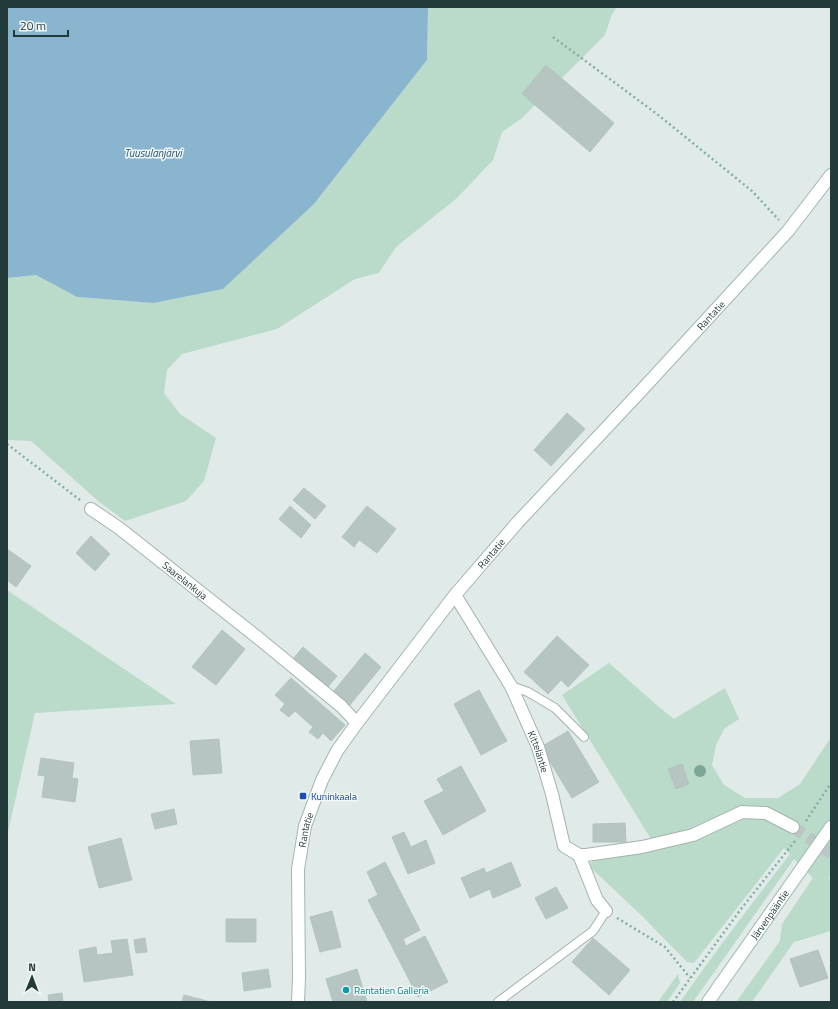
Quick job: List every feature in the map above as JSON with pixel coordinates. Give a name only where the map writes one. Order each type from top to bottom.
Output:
[{"type":"street","name":"Rantatie","points":[[298,1002],[298,870],[305,826],[322,780],[337,751],[455,595],[517,523],[788,231],[831,175]]},
{"type":"street","name":"Saarelankuja","points":[[91,509],[119,528],[260,640],[341,706],[357,723]]},
{"type":"street","name":"Kitteläntie","points":[[455,595],[511,686],[538,747],[552,794],[564,846],[579,855]]},
{"type":"street","points":[[606,911],[597,900],[579,855],[642,847],[693,835],[742,812],[766,813],[798,825]]},
{"type":"street","name":"Järvenpääntie","points":[[708,1002],[831,828]]},
{"type":"lane","points":[[511,686],[528,692],[555,708],[584,737]]},
{"type":"lane","points":[[498,1002],[593,931],[606,911]]},
{"type":"path","points":[[553,37],[657,114],[752,191],[788,231]]},
{"type":"path","points":[[7,444],[91,509]]},
{"type":"path","points":[[798,825],[831,783]]},
{"type":"path","points":[[673,1002],[741,909],[796,839]]},
{"type":"path","points":[[606,911],[665,948],[690,978]]},
{"type":"green space","points":[[428,7],[617,7],[612,14],[605,35],[522,118],[502,132],[493,160],[457,198],[396,247],[379,273],[355,279],[277,329],[182,354],[167,370],[164,393],[180,414],[216,438],[204,481],[186,501],[125,521],[98,501],[31,441],[7,440],[7,278],[36,275],[77,297],[154,303],[223,289],[314,204],[427,60]]},
{"type":"green space","points":[[7,590],[176,704],[35,713],[8,832],[7,831]]},
{"type":"green space","points":[[609,663],[674,719],[725,688],[739,719],[724,729],[716,745],[712,765],[724,785],[745,798],[778,798],[800,784],[831,737],[831,875],[828,879],[831,878],[831,931],[794,942],[752,1002],[736,1002],[780,941],[782,924],[813,878],[794,859],[693,1002],[680,1002],[790,854],[784,848],[694,963],[687,962],[642,916],[588,865],[599,857],[651,839],[562,695]]},
{"type":"green space","points":[[678,974],[680,983],[667,1002],[658,1002]]},
{"type":"water","name":"Tuusulanjärvi","points":[[7,7],[428,7],[427,60],[314,204],[223,289],[154,303],[77,297],[36,275],[7,278]]},
{"type":"building","points":[[546,65],[614,123],[590,152],[522,94]]},
{"type":"building","points":[[567,413],[585,429],[551,466],[534,450]]},
{"type":"building","points":[[304,488],[326,506],[315,519],[293,500]]},
{"type":"building","points":[[290,506],[311,525],[301,538],[279,519]]},
{"type":"building","points":[[367,506],[396,529],[377,553],[359,540],[354,547],[342,537]]},
{"type":"building","points":[[91,536],[110,554],[95,571],[76,553]]},
{"type":"building","points":[[7,549],[31,566],[16,587],[7,580]]},
{"type":"building","points":[[222,630],[245,649],[216,685],[192,667]]},
{"type":"building","points":[[557,636],[589,665],[568,687],[561,680],[548,694],[524,672]]},
{"type":"building","points":[[303,647],[337,676],[327,688],[293,659]]},
{"type":"building","points":[[365,653],[381,667],[349,706],[333,692]]},
{"type":"building","points":[[291,678],[345,725],[331,741],[323,733],[318,739],[309,732],[313,727],[295,711],[289,717],[280,710],[285,704],[275,695]]},
{"type":"building","points":[[479,690],[507,741],[481,755],[454,704]]},
{"type":"building","points":[[568,731],[599,782],[572,798],[541,747]]},
{"type":"building","points":[[219,739],[222,773],[193,775],[190,741]]},
{"type":"building","points":[[41,758],[74,763],[72,778],[78,779],[75,802],[42,797],[45,776],[38,775]]},
{"type":"building","points":[[682,764],[689,784],[676,789],[668,769]]},
{"type":"building","points":[[461,766],[486,811],[443,835],[424,801],[444,791],[437,779]]},
{"type":"building","points":[[174,809],[177,824],[155,829],[151,814]]},
{"type":"building","points":[[625,823],[626,842],[593,842],[593,824]]},
{"type":"building","points":[[404,832],[411,847],[426,840],[435,863],[408,874],[392,837]]},
{"type":"building","points":[[121,838],[132,880],[99,888],[88,847]]},
{"type":"building","points":[[385,862],[420,930],[403,939],[406,946],[425,936],[448,982],[418,997],[368,900],[378,895],[367,872]]},
{"type":"building","points":[[511,862],[521,886],[493,898],[490,889],[470,898],[461,878],[484,868],[486,873]]},
{"type":"building","points":[[556,887],[568,908],[546,919],[535,898]]},
{"type":"building","points":[[332,911],[341,947],[320,952],[310,917]]},
{"type":"building","points":[[226,919],[256,919],[256,942],[226,942]]},
{"type":"building","points":[[145,938],[147,952],[136,953],[134,940]]},
{"type":"building","points":[[593,938],[630,970],[609,995],[572,962]]},
{"type":"building","points":[[127,939],[133,975],[84,982],[79,950],[96,947],[97,955],[113,953],[111,941]]},
{"type":"building","points":[[818,950],[828,978],[800,987],[790,959]]},
{"type":"building","points":[[268,969],[271,987],[244,991],[242,973]]},
{"type":"building","name":"Rantatien Galleria","points":[[357,969],[367,1002],[333,1002],[326,979]]},
{"type":"building","points":[[62,993],[63,1002],[49,1002],[48,995]]},
{"type":"building","points":[[184,995],[211,1002],[182,1002]]},
{"type":"tunnel","points":[[793,827],[831,853]]},
{"type":"place","name":"Kuninkaala","points":[[303,796]]},
{"type":"place","name":"Rantatien Galleria","points":[[346,990]]}]
